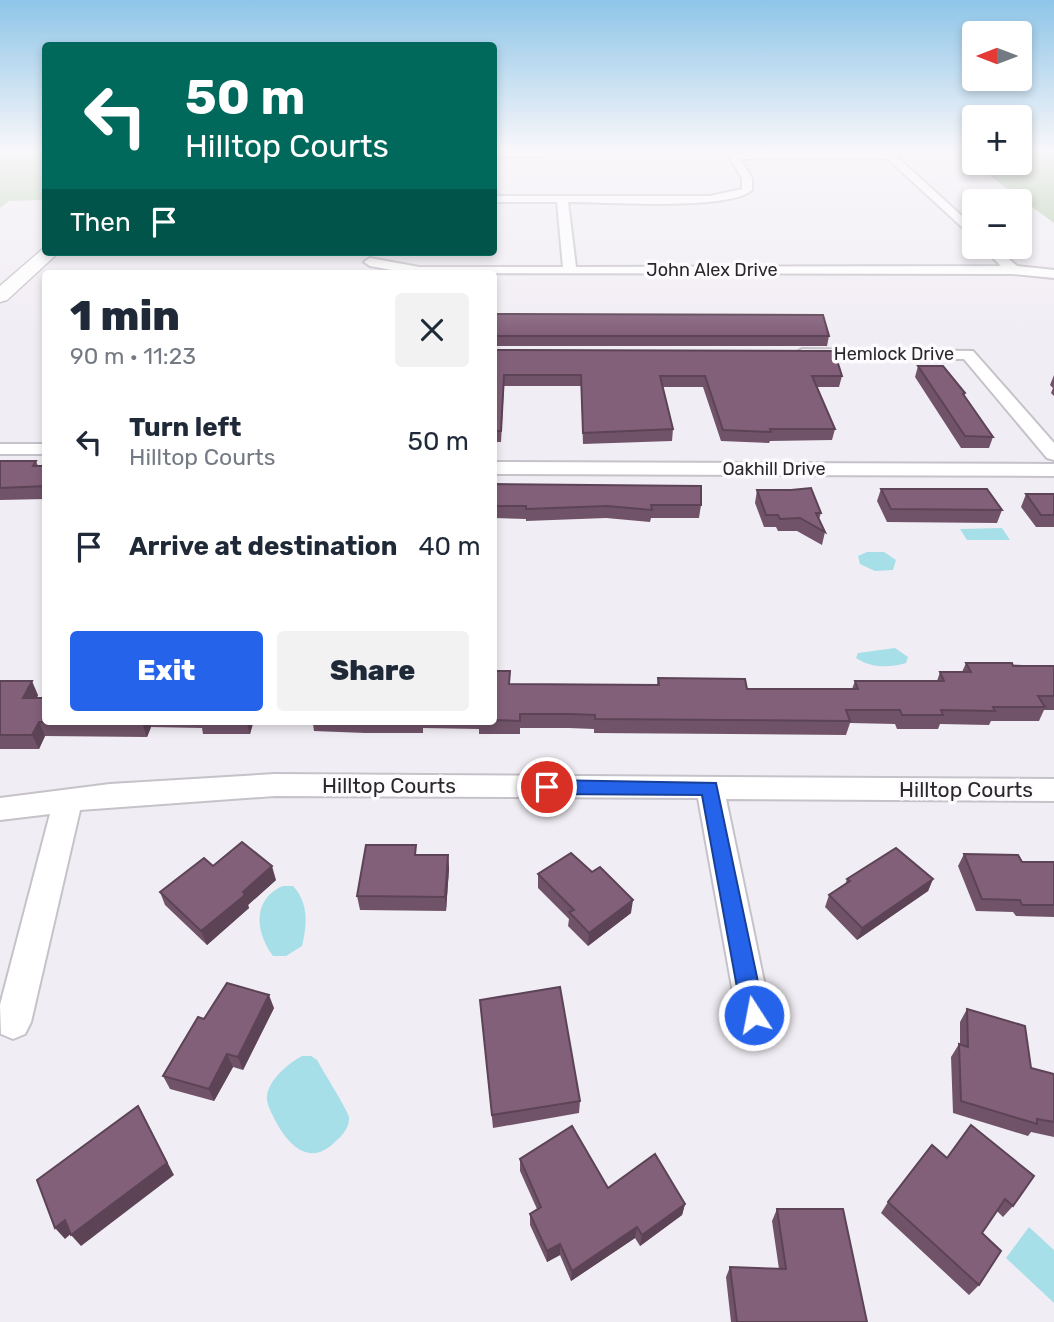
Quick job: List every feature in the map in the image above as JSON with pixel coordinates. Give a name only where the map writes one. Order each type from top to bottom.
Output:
[{"type":"street","points":[[563,211],[570,269]]},
{"type":"street","points":[[0,296],[9,281],[44,256]]},
{"type":"street","points":[[1001,259],[1013,270]]},
{"type":"street","name":"John Alex Drive","points":[[370,262],[414,270]]},
{"type":"street","name":"John Alex Drive","points":[[494,270],[1013,270],[1054,274]]},
{"type":"street","name":"Hemlock Drive","points":[[786,354],[968,354],[1054,454]]},
{"type":"street","points":[[0,449],[42,449]]},
{"type":"street","name":"Oakhill Drive","points":[[497,468],[1054,470]]},
{"type":"street","name":"Hilltop Courts","points":[[0,809],[194,788],[275,785],[1054,790]]},
{"type":"street","points":[[710,788],[754,1015]]},
{"type":"street","points":[[13,1022],[68,800]]},
{"type":"green space","points":[[1037,211],[1054,211],[1054,223]]},
{"type":"water","points":[[1002,528],[1010,540],[967,540],[960,529]]},
{"type":"water","points":[[867,552],[884,552],[896,560],[893,570],[875,571],[860,564],[858,556]]},
{"type":"water","points":[[895,648],[908,657],[906,663],[880,666],[856,658],[858,653]]},
{"type":"water","points":[[283,886],[293,886],[302,900],[305,930],[302,946],[286,956],[273,956],[260,927],[261,908],[273,892]]},
{"type":"water","points":[[302,1056],[311,1056],[317,1060],[349,1117],[342,1136],[327,1149],[317,1153],[308,1153],[292,1143],[278,1126],[267,1101],[271,1084],[286,1067]]},
{"type":"water","points":[[1029,1227],[1054,1250],[1054,1303],[1006,1258]]},
{"type":"building","points":[[497,314],[823,315],[829,336],[497,336]]},
{"type":"building","points":[[497,350],[834,351],[842,376],[812,376],[835,429],[770,429],[771,432],[723,430],[705,376],[660,376],[673,429],[583,433],[581,375],[504,375],[501,431],[497,431]]},
{"type":"building","points":[[918,366],[943,366],[965,393],[963,394],[993,437],[965,436]]},
{"type":"building","points":[[0,461],[36,461],[33,466],[42,466],[42,486],[0,488]]},
{"type":"building","points":[[497,484],[701,486],[701,505],[651,505],[652,510],[607,506],[526,509],[526,506],[497,506]]},
{"type":"building","points":[[811,488],[821,513],[816,513],[825,532],[800,518],[780,519],[778,515],[766,515],[757,490],[791,490]]},
{"type":"building","points":[[881,489],[987,489],[1002,510],[891,509]]},
{"type":"building","points":[[1026,494],[1054,494],[1054,515],[1041,515]]},
{"type":"building","points":[[966,663],[1054,666],[1054,696],[1038,696],[1045,707],[993,707],[995,711],[941,710],[943,715],[902,715],[900,710],[846,710],[850,721],[595,719],[595,715],[570,714],[520,714],[520,721],[497,720],[497,671],[510,671],[509,684],[659,685],[658,678],[745,679],[747,689],[858,689],[855,681],[944,681],[940,672],[971,672]]},
{"type":"building","points":[[0,681],[32,681],[23,698],[42,698],[42,722],[39,722],[32,735],[0,735]]},
{"type":"building","points":[[242,842],[272,866],[243,892],[245,895],[201,931],[160,892],[204,858],[213,866]]},
{"type":"building","points":[[366,845],[416,845],[415,855],[448,855],[445,897],[357,896]]},
{"type":"building","points":[[896,848],[933,879],[862,928],[829,895],[850,881],[847,879]]},
{"type":"building","points":[[571,853],[592,872],[600,867],[633,900],[589,933],[569,912],[574,910],[538,874]]},
{"type":"building","points":[[964,854],[1018,855],[1022,862],[1054,862],[1054,905],[1022,905],[1020,900],[982,899]]},
{"type":"building","points":[[227,983],[269,995],[238,1057],[227,1054],[209,1089],[163,1076],[198,1017],[204,1019]]},
{"type":"building","points":[[560,987],[580,1101],[492,1115],[480,1000]]},
{"type":"building","points":[[967,1009],[1025,1026],[1031,1068],[1054,1074],[1054,1122],[1037,1119],[1037,1124],[961,1101],[959,1044],[968,1047]]},
{"type":"building","points":[[138,1106],[167,1163],[71,1235],[65,1220],[55,1228],[37,1180]]},
{"type":"building","points":[[971,1125],[1034,1176],[1013,1206],[1005,1199],[982,1233],[1001,1251],[979,1285],[888,1202],[932,1145],[947,1158]]},
{"type":"building","points":[[572,1126],[608,1188],[655,1154],[685,1204],[642,1235],[637,1227],[572,1271],[560,1244],[547,1251],[530,1214],[541,1207],[520,1159]]},
{"type":"building","points":[[777,1209],[843,1209],[867,1322],[737,1322],[730,1267],[786,1269]]},
{"type":"route","points":[[547,787],[710,788],[754,1015]]}]
